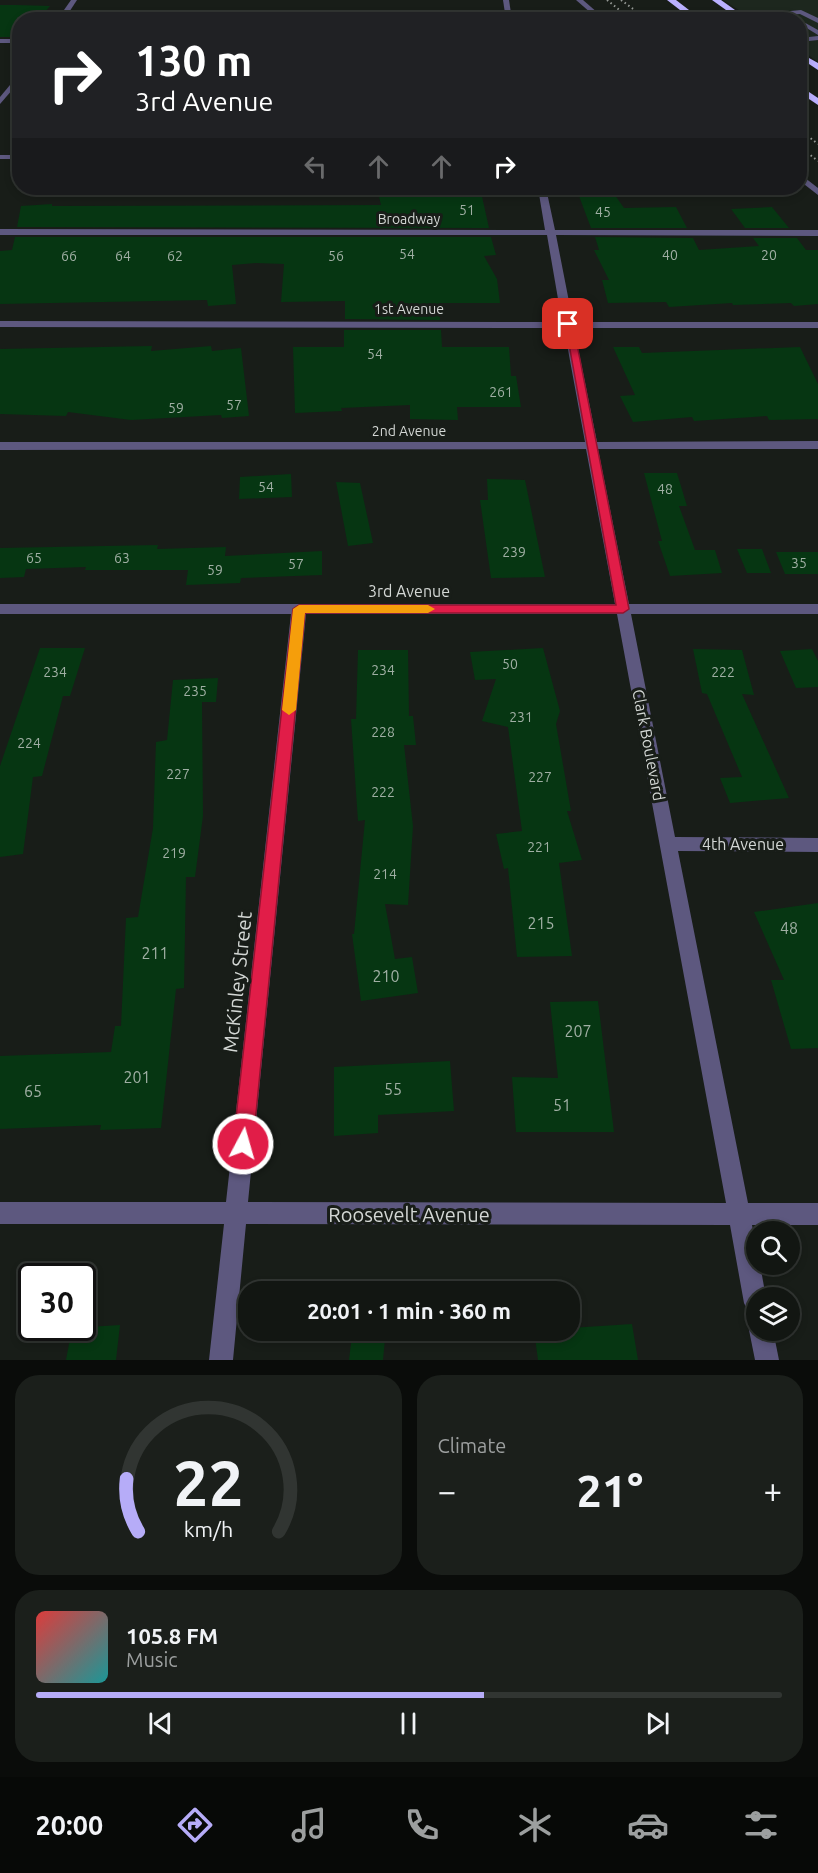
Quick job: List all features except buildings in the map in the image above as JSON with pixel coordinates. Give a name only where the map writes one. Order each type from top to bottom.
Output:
[{"type":"highway","points":[[671,0],[689,12]]},
{"type":"highway","points":[[679,0],[690,12]]},
{"type":"highway","points":[[716,0],[734,12]]},
{"type":"street","points":[[579,0],[593,12]]},
{"type":"street","points":[[793,12],[804,12]]},
{"type":"street","points":[[0,102],[3,93]]},
{"type":"street","name":"Clark Boulevard","points":[[543,195],[753,1287]]},
{"type":"street","name":"Broadway","points":[[0,232],[818,233]]},
{"type":"street","name":"1st Avenue","points":[[0,324],[818,325]]},
{"type":"street","name":"2nd Avenue","points":[[0,446],[818,445]]},
{"type":"street","name":"3rd Avenue","points":[[0,609],[818,609]]},
{"type":"street","name":"McKinley Street","points":[[220,1360],[299,609]]},
{"type":"street","name":"4th Avenue","points":[[668,844],[818,844]]},
{"type":"street","name":"Roosevelt Avenue","points":[[0,1213],[818,1214]]},
{"type":"street","points":[[763,1341],[767,1360]]},
{"type":"shaded area","points":[[723,0],[818,0],[818,62],[807,54],[807,12],[742,12]]},
{"type":"railway","points":[[607,0],[622,12]]},
{"type":"railway","points":[[621,0],[637,12]]},
{"type":"railway","points":[[807,135],[818,144]]},
{"type":"railway","points":[[807,152],[818,161]]},
{"type":"slow traffic","points":[[289,710],[299,609],[428,609]]},
{"type":"route","points":[[243,1144],[299,609],[623,609],[568,324]]}]
